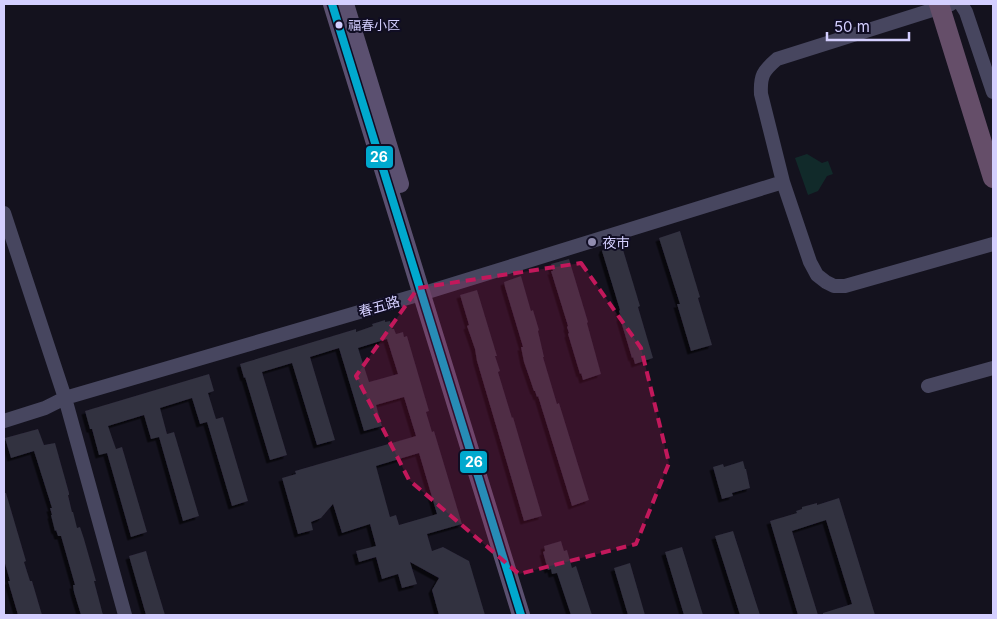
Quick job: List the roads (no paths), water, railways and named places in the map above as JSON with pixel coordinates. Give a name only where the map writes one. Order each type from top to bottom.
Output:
[{"type":"highway","points":[[943,5],[993,178]]},
{"type":"main road","points":[[332,4],[531,615]]},
{"type":"main road","points":[[345,4],[520,615]]},
{"type":"street","points":[[943,5],[777,59],[767,68],[760,82],[761,94],[783,182],[810,262],[817,275],[826,282],[834,286],[845,286],[993,244]]},
{"type":"street","points":[[964,8],[993,92]]},
{"type":"street","name":"春五路","points":[[4,420],[45,408],[65,398],[427,292],[783,182]]},
{"type":"street","points":[[4,213],[65,398],[125,615]]},
{"type":"street","points":[[928,386],[993,368]]},
{"type":"place","name":"福春小区","points":[[339,25]]},
{"type":"place","name":"夜市","points":[[592,242]]}]
